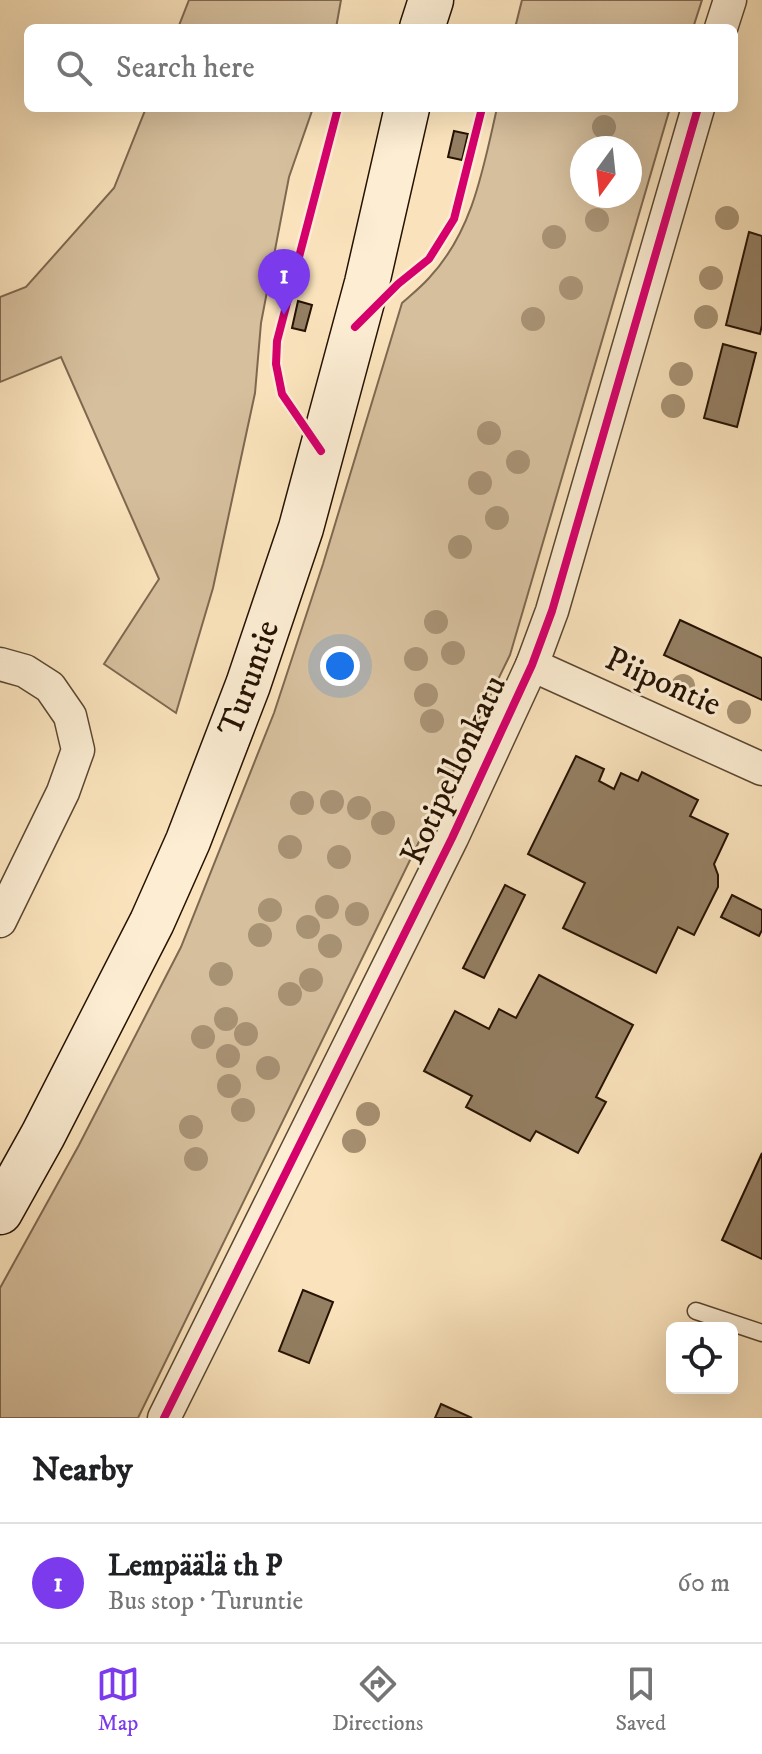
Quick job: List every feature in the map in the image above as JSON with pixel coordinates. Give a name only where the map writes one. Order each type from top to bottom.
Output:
[{"type":"main road","points":[[422,24],[423,0]]},
{"type":"main road","points":[[423,24],[431,0]]},
{"type":"main road","name":"Turuntie","points":[[0,1212],[152,922],[188,841],[248,685],[301,528],[367,283],[406,112]]},
{"type":"street","points":[[722,24],[730,0]]},
{"type":"street","name":"Kotipellonkatu","points":[[164,1418],[452,838],[532,665],[552,611],[697,112]]},
{"type":"street","points":[[0,664],[25,671],[50,687],[70,716],[78,750],[63,792],[0,921]]},
{"type":"street","name":"Piipontie","points":[[532,665],[762,769]]},
{"type":"lane","points":[[696,1311],[762,1333]]},
{"type":"shaded area","points":[[189,0],[341,0],[337,24],[180,24]]},
{"type":"shaded area","points":[[522,0],[702,0],[694,24],[516,24]]},
{"type":"shaded area","points":[[144,112],[312,112],[289,177],[261,323],[255,393],[213,588],[176,713],[104,664],[159,579],[61,357],[0,382],[0,297],[26,287],[114,188]]},
{"type":"shaded area","points":[[496,112],[669,112],[642,204],[642,136],[570,136],[570,208],[641,208],[510,655],[138,1418],[0,1418],[0,1288],[79,1145],[181,947],[274,713],[402,303],[444,260],[474,198]]},
{"type":"building","points":[[454,131],[468,134],[462,160],[448,157]]},
{"type":"building","points":[[749,232],[762,236],[760,334],[726,325]]},
{"type":"building","points":[[298,301],[312,305],[305,331],[292,328]]},
{"type":"building","points":[[723,344],[756,353],[737,427],[704,418]]},
{"type":"building","points":[[680,620],[762,658],[762,700],[664,655]]},
{"type":"building","points":[[576,756],[604,769],[599,781],[614,789],[621,773],[638,781],[642,772],[698,800],[690,816],[728,834],[714,864],[718,887],[694,935],[678,927],[656,973],[563,928],[585,883],[528,854]]},
{"type":"building","points":[[505,885],[525,895],[484,978],[463,968]]},
{"type":"building","points":[[732,895],[762,910],[759,936],[721,917]]},
{"type":"building","points":[[539,975],[633,1025],[596,1097],[606,1102],[578,1153],[536,1131],[530,1141],[466,1107],[472,1096],[424,1071],[455,1011],[489,1029],[499,1009],[516,1018]]},
{"type":"building","points":[[762,1153],[762,1259],[722,1240]]},
{"type":"building","points":[[303,1290],[333,1302],[309,1363],[279,1351]]},
{"type":"building","points":[[441,1404],[472,1418],[435,1418]]},
{"type":"cycle path","points":[[321,451],[282,394],[276,364],[277,341],[337,112]]},
{"type":"cycle path","points":[[355,327],[398,284],[429,259],[454,219],[481,112]]},
{"type":"cycle path","points":[[164,1418],[452,838],[532,665],[552,611],[697,112]]},
{"type":"place","name":"Lempäälä th P","points":[[284,315]]}]
